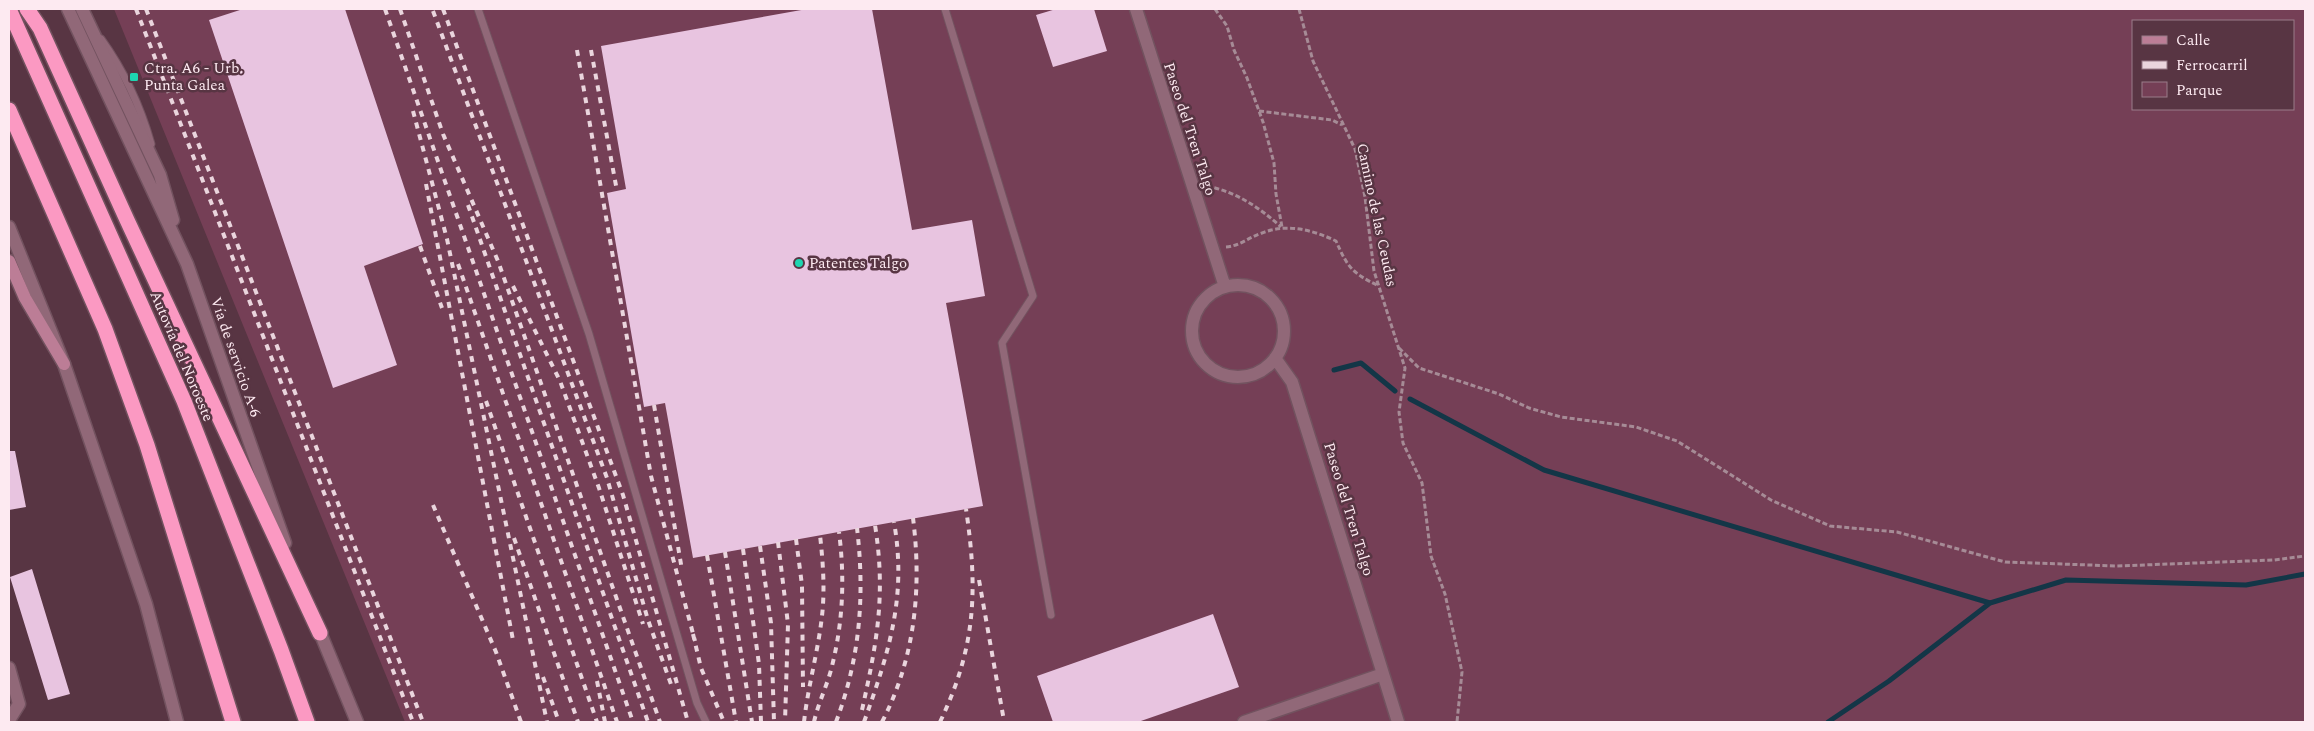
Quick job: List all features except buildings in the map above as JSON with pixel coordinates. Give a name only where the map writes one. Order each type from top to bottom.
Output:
[{"type":"highway","name":"Autovía del Noroeste","points":[[9,9],[184,401],[307,722]]},
{"type":"highway","points":[[27,9],[40,28],[127,220],[320,633]]},
{"type":"highway","points":[[9,110],[105,329],[147,445],[232,722]]},
{"type":"main road","points":[[9,261],[25,298],[64,364]]},
{"type":"street","name":"Vía de servicio A-6","points":[[68,9],[187,264],[268,499],[356,722]]},
{"type":"street","name":"Paseo del Tren Talgo","points":[[1136,9],[1225,287]]},
{"type":"street","points":[[83,11],[160,175],[187,264]]},
{"type":"street","points":[[9,228],[64,364],[146,604],[177,722]]},
{"type":"street","points":[[1240,285],[1254,288],[1266,294],[1276,305],[1282,318],[1284,332],[1282,346],[1275,358],[1265,368],[1252,375],[1238,377],[1224,375],[1211,368],[1201,358],[1194,345],[1192,331],[1194,316],[1201,303],[1212,293],[1225,287],[1240,285]]},
{"type":"street","name":"Paseo del Tren Talgo","points":[[1275,358],[1292,382],[1398,722]]},
{"type":"street","points":[[9,668],[20,704],[9,720]]},
{"type":"street","points":[[1244,722],[1383,674]]},
{"type":"lane","points":[[478,9],[589,334],[696,703],[706,722]]},
{"type":"lane","points":[[945,9],[1033,296],[1002,343],[1051,615]]},
{"type":"path","points":[[1215,9],[1227,26],[1234,50],[1248,78],[1259,112],[1274,163],[1276,194],[1282,227]]},
{"type":"path","name":"Camino de las Ceudas","points":[[1299,9],[1313,61],[1355,149],[1365,197],[1374,271],[1405,368],[1399,412],[1404,443],[1422,483],[1431,556],[1446,594],[1462,672],[1457,722]]},
{"type":"path","points":[[1259,112],[1332,120],[1342,125]]},
{"type":"path","points":[[1191,183],[1222,189],[1258,207],[1282,227]]},
{"type":"path","points":[[1212,248],[1247,242],[1261,233],[1282,227],[1312,232],[1336,241],[1354,274],[1379,286]]},
{"type":"path","points":[[1399,348],[1419,368],[1498,394],[1529,408],[1561,417],[1636,428],[1678,441],[1771,500],[1830,526],[1897,532],[2005,562],[2117,566],[2274,560],[2305,556]]},
{"type":"green space","points":[[114,9],[2305,9],[2305,722],[405,722]]},
{"type":"waterway","points":[[1334,370],[1361,363],[1395,391]]},
{"type":"waterway","points":[[1410,399],[1544,470],[1990,603],[2066,580],[2246,585],[2305,574]]},
{"type":"waterway","points":[[1828,722],[1889,681],[1990,603]]},
{"type":"railway","points":[[136,9],[413,722]]},
{"type":"railway","points":[[146,9],[423,722]]},
{"type":"railway","points":[[385,9],[633,722]]},
{"type":"railway","points":[[400,9],[443,134],[498,261],[660,722]]},
{"type":"railway","points":[[443,9],[623,495],[688,722]]},
{"type":"railway","points":[[433,11],[607,478],[648,620],[672,687]]},
{"type":"railway","points":[[577,50],[651,476],[695,641]]},
{"type":"railway","points":[[591,50],[617,191]]},
{"type":"railway","points":[[413,111],[447,239],[547,722]]},
{"type":"railway","points":[[426,184],[513,640]]},
{"type":"railway","points":[[468,205],[648,722]]},
{"type":"railway","points":[[420,246],[442,308]]},
{"type":"railway","points":[[458,264],[617,722]]},
{"type":"railway","points":[[513,286],[560,381],[599,488],[643,624]]},
{"type":"railway","points":[[486,401],[597,722]]},
{"type":"railway","points":[[654,405],[682,570]]},
{"type":"railway","points":[[433,505],[496,652],[521,722]]},
{"type":"railway","points":[[940,722],[961,668],[971,618],[972,566],[966,509]]},
{"type":"railway","points":[[882,722],[902,673],[913,623],[917,571],[913,518]]},
{"type":"railway","points":[[864,722],[888,648],[897,600],[898,575],[894,522]]},
{"type":"railway","points":[[862,710],[876,640],[880,596],[880,574],[875,525]]},
{"type":"railway","points":[[836,722],[851,674],[859,626],[860,578],[857,528]]},
{"type":"railway","points":[[814,722],[831,670],[838,636],[842,601],[839,532]]},
{"type":"railway","points":[[804,722],[823,606],[820,535]]},
{"type":"railway","points":[[514,538],[578,722]]},
{"type":"railway","points":[[796,539],[802,585],[803,687]]},
{"type":"railway","points":[[778,542],[788,624],[785,722]]},
{"type":"railway","points":[[760,546],[771,623],[774,722]]},
{"type":"railway","points":[[743,549],[759,664],[761,722]]},
{"type":"railway","points":[[725,552],[752,722]]},
{"type":"railway","points":[[707,555],[736,722]]},
{"type":"railway","points":[[979,580],[1004,721]]},
{"type":"railway","points":[[693,634],[701,668],[724,722]]},
{"type":"railway","points":[[543,677],[559,722]]},
{"type":"railway","points":[[597,681],[605,722]]},
{"type":"place","name":"Ctra. A6 - Urb. Punta Galea","points":[[134,77]]},
{"type":"place","name":"Patentes Talgo","points":[[799,263]]}]
